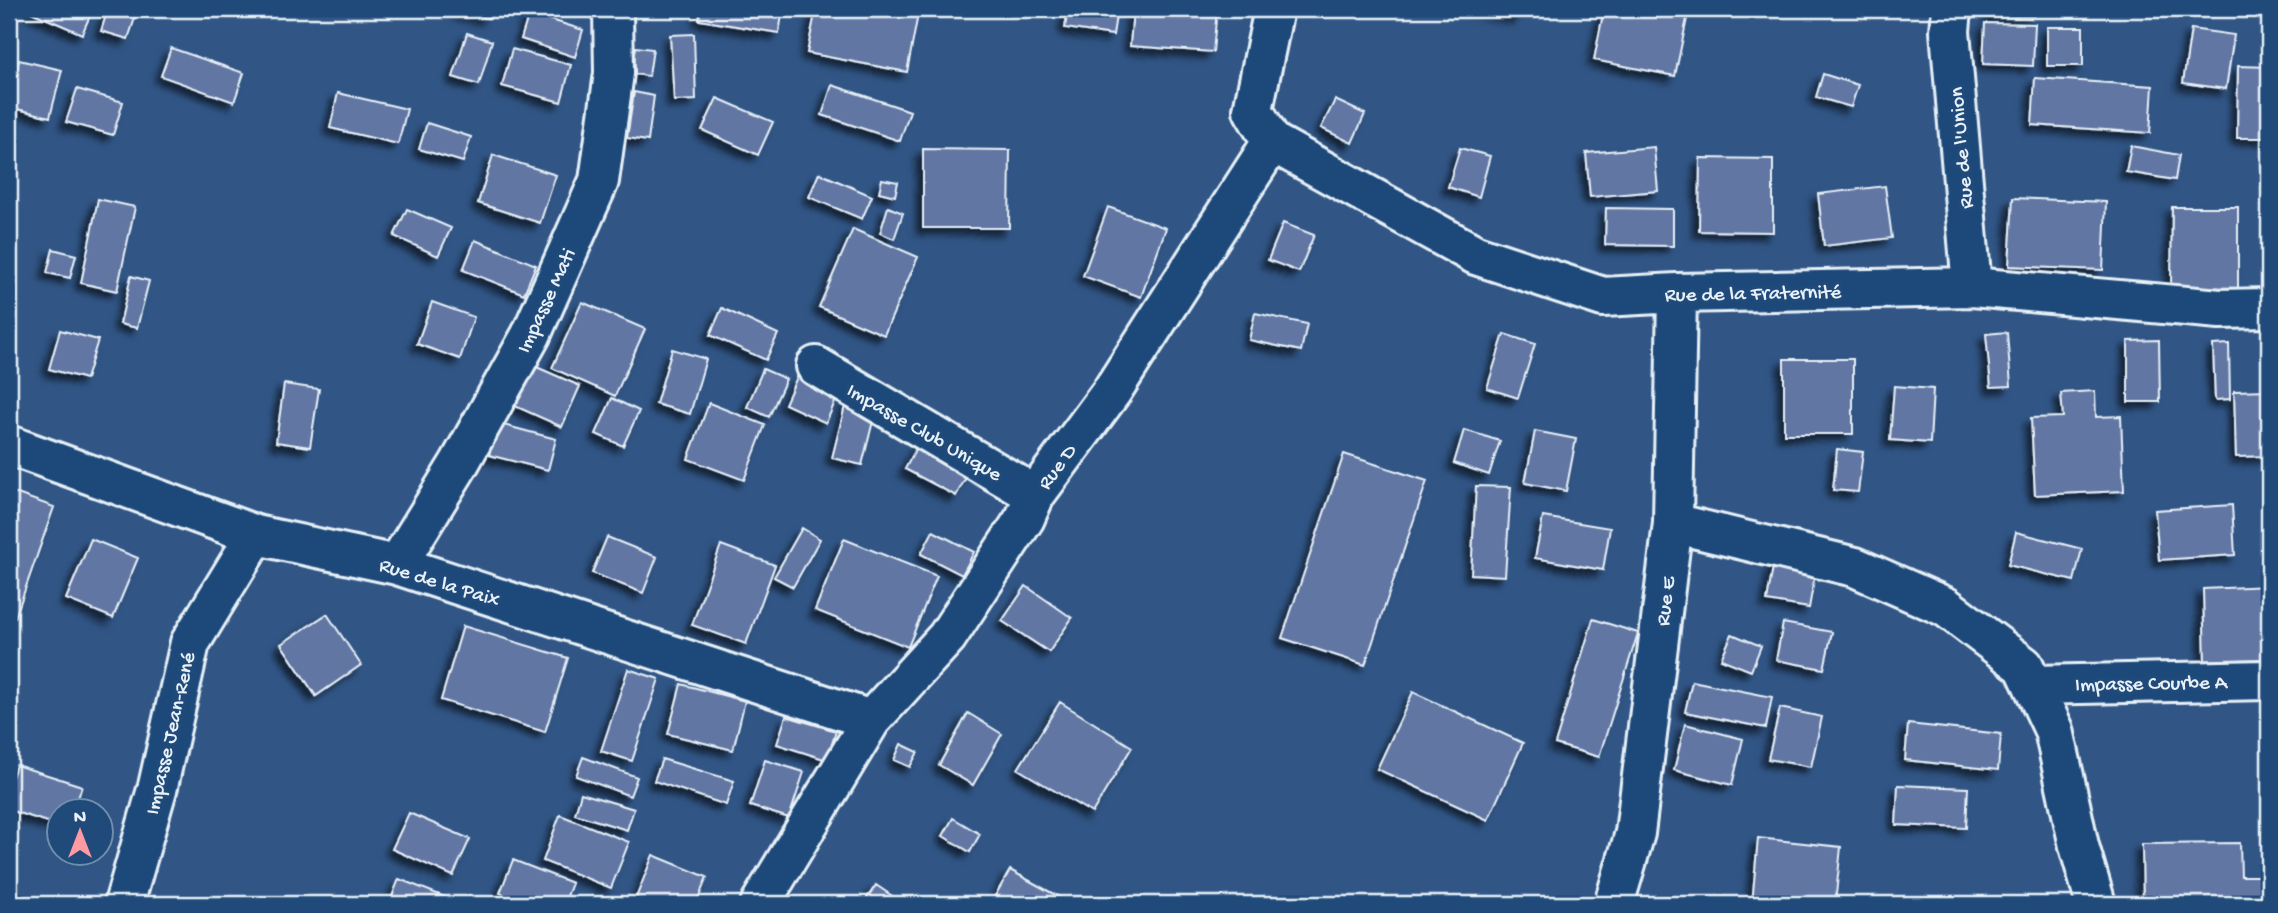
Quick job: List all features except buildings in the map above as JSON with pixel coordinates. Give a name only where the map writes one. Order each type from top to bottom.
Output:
[{"type":"street","name":"Impasse Mati","points":[[397,565],[459,464],[531,335],[599,181],[614,73],[613,9]]},
{"type":"street","points":[[1272,142],[1253,110],[1274,9]]},
{"type":"street","name":"Rue de l'Union","points":[[1952,9],[1950,31],[1972,287]]},
{"type":"street","name":"Rue de la Fraternité","points":[[1272,142],[1476,255],[1603,297],[1972,287],[2220,309],[2269,308]]},
{"type":"street","name":"Rue D","points":[[760,904],[871,720],[947,637],[1025,518],[1035,495],[1112,391],[1272,142]]},
{"type":"street","name":"Rue E","points":[[1614,904],[1635,833],[1674,523],[1678,293]]},
{"type":"street","name":"Impasse Club Unique","points":[[816,366],[1035,495]]},
{"type":"street","name":"Rue de la Paix","points":[[9,445],[256,535],[397,565],[871,720]]},
{"type":"street","points":[[1674,523],[1855,567],[1946,607],[2024,666],[2054,730],[2079,846],[2096,904]]},
{"type":"street","name":"Impasse Jean-René","points":[[124,904],[158,786],[190,643],[256,535]]},
{"type":"street","name":"Impasse Courbe A","points":[[2033,685],[2269,680]]}]
